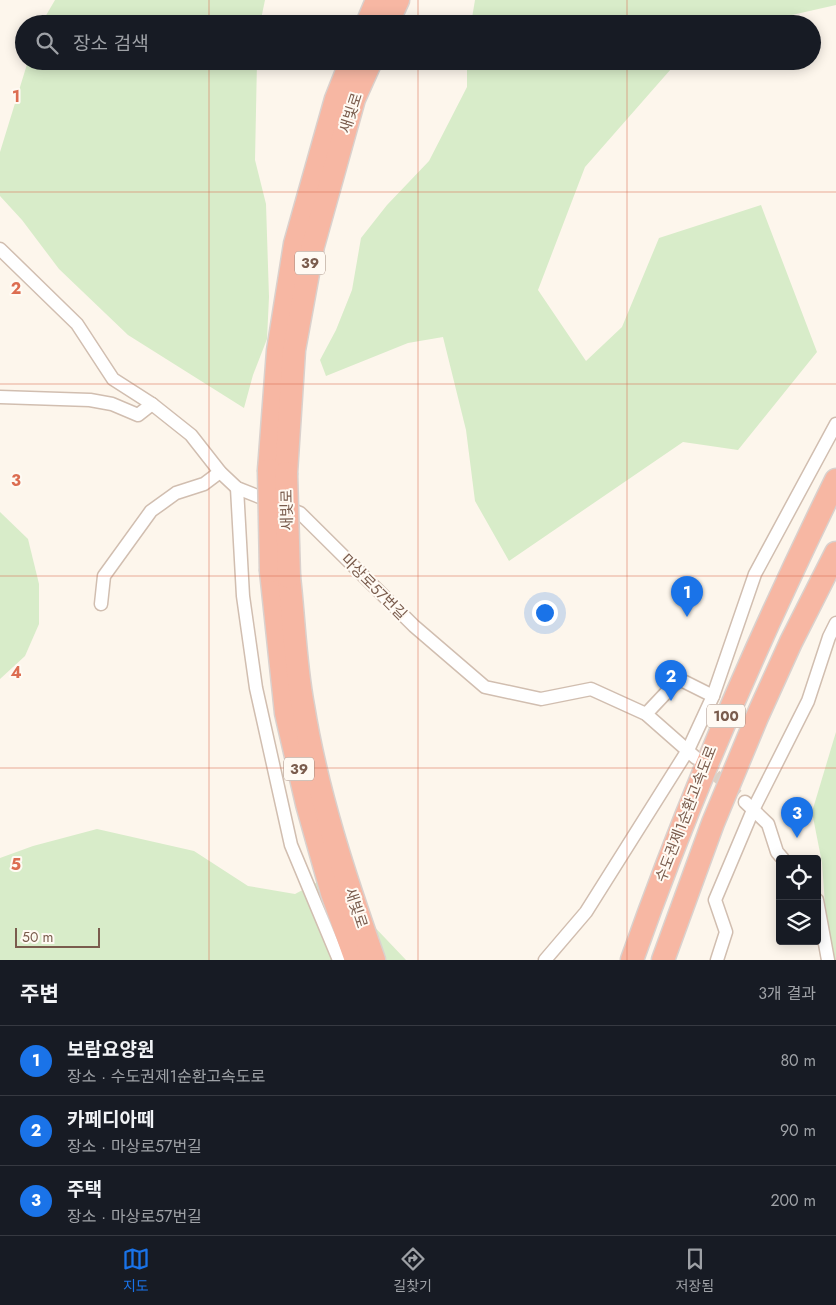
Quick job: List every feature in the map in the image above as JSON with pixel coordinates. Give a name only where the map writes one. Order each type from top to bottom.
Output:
[{"type":"highway","points":[[371,15],[378,0]]},
{"type":"highway","points":[[391,15],[398,0]]},
{"type":"highway","name":"새빛로","points":[[348,70],[336,99],[295,244],[278,351],[278,471],[286,713],[330,884],[356,960]]},
{"type":"highway","name":"새빛로","points":[[278,471],[294,350],[313,246],[354,100],[367,70]]},
{"type":"highway","name":"수도권제1순환고속도로","points":[[632,960],[655,893],[722,723],[778,598],[836,480]]},
{"type":"highway","name":"수도권제1순환고속도로","points":[[663,960],[713,823],[757,717],[791,642],[836,554]]},
{"type":"highway","name":"새빛로","points":[[280,574],[302,706],[324,800],[350,890],[374,960]]},
{"type":"street","name":"마상로57번길","points":[[0,249],[77,324],[113,379],[152,404],[191,435],[220,472],[237,488],[300,513],[414,626],[485,687],[541,699],[591,689],[646,714],[692,754]]},
{"type":"street","points":[[0,397],[90,400],[112,404],[138,415],[152,404]]},
{"type":"street","points":[[545,960],[586,912],[692,754],[755,574],[836,424]]},
{"type":"street","points":[[101,604],[104,576],[151,511],[176,493],[204,484],[220,472]]},
{"type":"street","points":[[237,488],[242,596],[256,688],[291,845],[338,960]]},
{"type":"street","points":[[716,960],[726,932],[714,900],[749,806],[808,701],[829,637],[836,623]]},
{"type":"street","points":[[646,714],[679,679],[713,696]]},
{"type":"street","points":[[749,806],[768,824],[780,855]]},
{"type":"street","points":[[821,922],[828,960]]},
{"type":"green space","points":[[55,0],[265,0],[262,15],[46,15]]},
{"type":"green space","points":[[475,0],[836,0],[836,5],[792,15],[472,15]]},
{"type":"green space","points":[[25,70],[257,70],[255,160],[266,204],[269,297],[267,339],[253,375],[244,408],[128,335],[59,269],[22,220],[0,196],[0,152]]},
{"type":"green space","points":[[467,70],[670,70],[585,167],[538,290],[586,361],[622,327],[659,238],[761,205],[817,352],[738,450],[683,442],[509,561],[475,501],[466,430],[443,337],[408,343],[326,376],[320,360],[336,330],[352,290],[361,238],[387,205],[429,161],[467,87]]},
{"type":"green space","points":[[0,512],[28,539],[39,584],[39,624],[25,656],[0,679]]},
{"type":"green space","points":[[836,732],[836,960],[829,960],[822,863],[812,812]]},
{"type":"green space","points":[[97,829],[194,851],[248,886],[295,894],[327,877],[406,960],[0,960],[0,858],[33,846]]},
{"type":"tunnel","points":[[702,763],[745,802]]},
{"type":"place","name":"보람요양원","points":[[687,617]]},
{"type":"place","name":"카페디아떼","points":[[671,701]]},
{"type":"place","name":"주택","points":[[797,838]]}]
